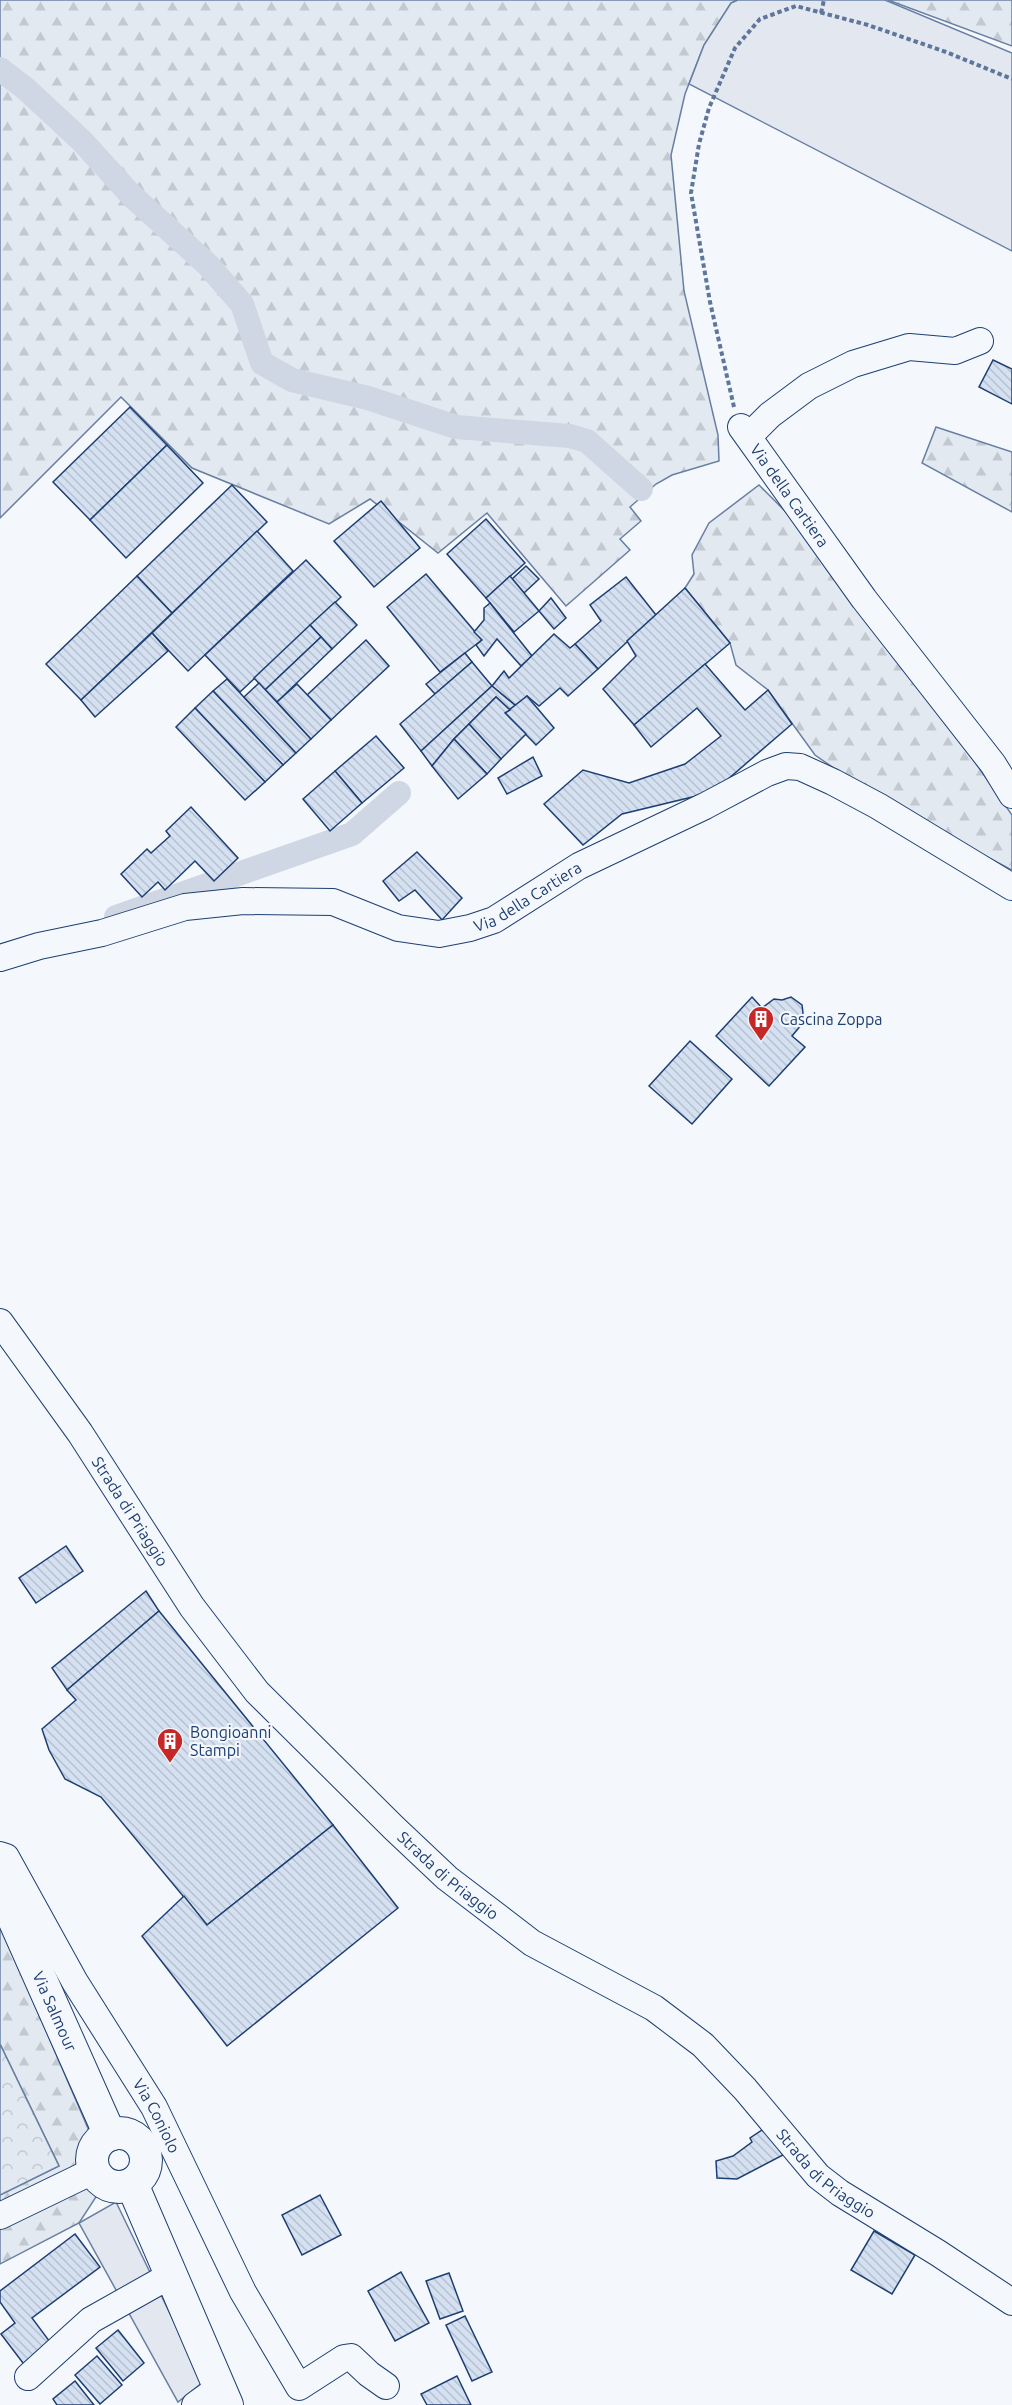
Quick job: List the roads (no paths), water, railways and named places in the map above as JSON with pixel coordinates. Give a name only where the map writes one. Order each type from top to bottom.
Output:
[{"type":"main road","name":"Via Salmour","points":[[0,1888],[110,2135]]},
{"type":"main road","points":[[127,2134],[142,2145],[146,2162],[144,2171],[132,2184],[110,2185],[104,2182],[95,2170],[94,2153],[102,2139],[110,2135],[127,2134]]},
{"type":"main road","points":[[132,2184],[171,2275],[214,2399]]},
{"type":"street","name":"Via della Cartiera","points":[[980,342],[955,351],[909,347],[853,364],[809,386],[745,432],[864,599],[993,764],[1012,795]]},
{"type":"street","name":"Via della Cartiera","points":[[0,958],[39,946],[102,933],[184,907],[243,901],[333,902],[398,928],[439,934],[470,928],[494,920],[579,866],[705,806],[767,773],[786,766],[800,767],[878,806],[1012,887]]},
{"type":"street","name":"Strada di Priaggio","points":[[0,1322],[80,1432],[192,1607],[257,1692],[394,1828],[447,1878],[532,1943],[654,2008],[703,2045],[745,2089],[818,2176],[840,2193],[1012,2302]]},
{"type":"street","name":"Via Coniolo","points":[[0,1855],[6,1857],[75,1982],[154,2107],[243,2292],[299,2387],[344,2358],[351,2357],[386,2386]]},
{"type":"street","points":[[0,2216],[95,2170]]},
{"type":"street","points":[[28,2377],[91,2320],[171,2275]]},
{"type":"waterway","points":[[0,69],[26,89],[82,141],[132,196],[208,265],[242,304],[262,363],[292,380],[368,398],[456,427],[570,436],[587,441],[641,489]]},
{"type":"waterway","points":[[116,917],[352,834],[399,793]]},
{"type":"place","name":"Cascina Zoppa","points":[[761,1042]]},
{"type":"place","name":"Bongioanni Stampi","points":[[170,1764]]}]
